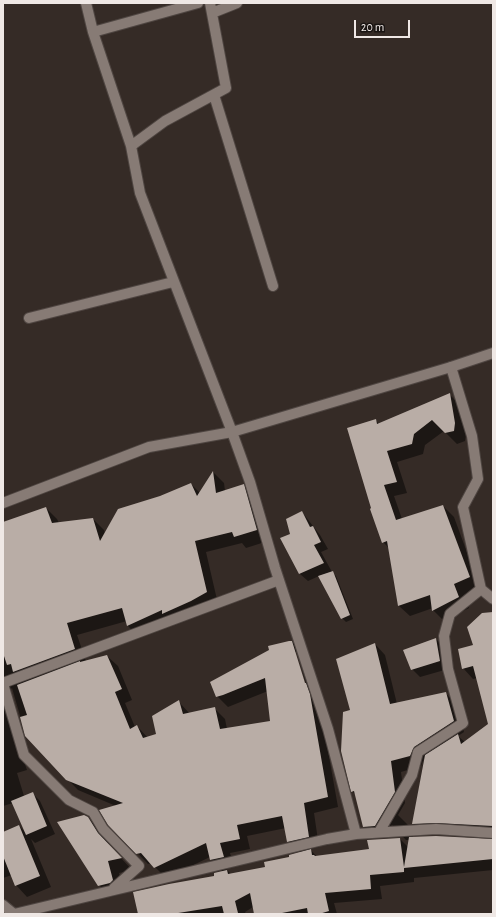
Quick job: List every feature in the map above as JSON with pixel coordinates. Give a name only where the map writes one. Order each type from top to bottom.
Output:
[{"type":"street","points":[[86,3],[93,32],[131,146],[140,193],[250,482],[279,580],[328,729],[356,834]]},
{"type":"street","points":[[93,32],[198,3]]},
{"type":"street","points":[[131,146],[165,121],[226,88],[211,8],[237,3]]},
{"type":"street","points":[[214,95],[274,286]]},
{"type":"street","points":[[29,318],[173,282]]},
{"type":"street","points":[[3,503],[149,447],[232,432],[451,367],[493,352]]},
{"type":"street","points":[[451,367],[472,436],[478,479],[463,507],[481,589],[493,599]]},
{"type":"street","points":[[113,889],[139,866],[103,828],[93,812],[69,800],[24,755],[8,715],[3,683],[279,580]]},
{"type":"street","points":[[380,832],[412,775],[418,752],[463,723],[448,670],[444,636],[450,614],[481,589]]},
{"type":"street","points":[[3,905],[14,914],[113,889],[327,839],[356,834],[436,829],[493,833]]},
{"type":"building","points":[[450,393],[455,423],[454,431],[445,433],[432,420],[414,434],[412,444],[387,451],[397,482],[384,485],[396,520],[443,505],[470,577],[454,584],[459,597],[432,611],[430,595],[398,606],[387,541],[382,543],[370,509],[371,508],[347,428],[376,419],[377,424]]},
{"type":"building","points":[[213,471],[216,493],[244,484],[257,530],[234,537],[232,532],[195,541],[207,592],[162,614],[162,610],[127,626],[122,608],[67,623],[75,649],[13,672],[11,664],[7,665],[3,653],[3,522],[46,507],[52,523],[93,518],[100,541],[118,509],[160,496],[191,483],[197,496]]},
{"type":"building","points":[[302,511],[310,527],[313,526],[321,542],[314,545],[324,563],[299,574],[280,538],[290,534],[286,519]]},
{"type":"building","points":[[333,571],[350,615],[341,619],[318,576]]},
{"type":"building","points":[[493,612],[493,826],[436,823],[412,824],[425,755],[458,734],[461,744],[488,724],[473,666],[462,669],[458,649],[473,645],[467,627],[482,613]]},
{"type":"building","points":[[436,638],[440,661],[411,670],[403,650]]},
{"type":"building","points":[[292,641],[310,694],[328,797],[304,803],[309,837],[287,842],[282,816],[237,825],[240,839],[220,843],[224,857],[210,860],[206,843],[154,868],[141,853],[136,854],[108,825],[99,810],[123,803],[66,780],[25,736],[20,717],[27,715],[17,685],[80,661],[107,655],[122,689],[115,692],[130,729],[137,725],[143,738],[156,734],[152,716],[179,700],[183,714],[215,707],[220,729],[270,721],[265,678],[216,697],[210,682],[269,650],[268,646]]},
{"type":"building","points":[[375,643],[390,704],[446,692],[454,721],[414,747],[410,756],[391,761],[395,792],[375,826],[363,827],[354,791],[351,792],[341,751],[343,712],[350,710],[336,659]]},
{"type":"building","points":[[33,792],[47,826],[26,835],[11,801]]},
{"type":"building","points":[[84,815],[88,817],[98,833],[122,858],[108,861],[113,880],[110,883],[98,886],[57,822]]},
{"type":"building","points":[[19,825],[40,876],[15,886],[3,856],[3,832]]},
{"type":"building","points":[[436,836],[493,839],[493,859],[404,868],[404,872],[370,875],[371,889],[325,893],[329,911],[319,914],[308,914],[307,908],[277,914],[254,914],[250,893],[235,901],[238,913],[235,914],[224,914],[222,906],[172,914],[138,914],[133,892],[214,876],[214,873],[227,870],[228,874],[265,867],[264,862],[289,857],[289,855],[311,849],[312,855],[315,856],[369,849],[367,840],[400,838],[404,867],[409,837]]}]
